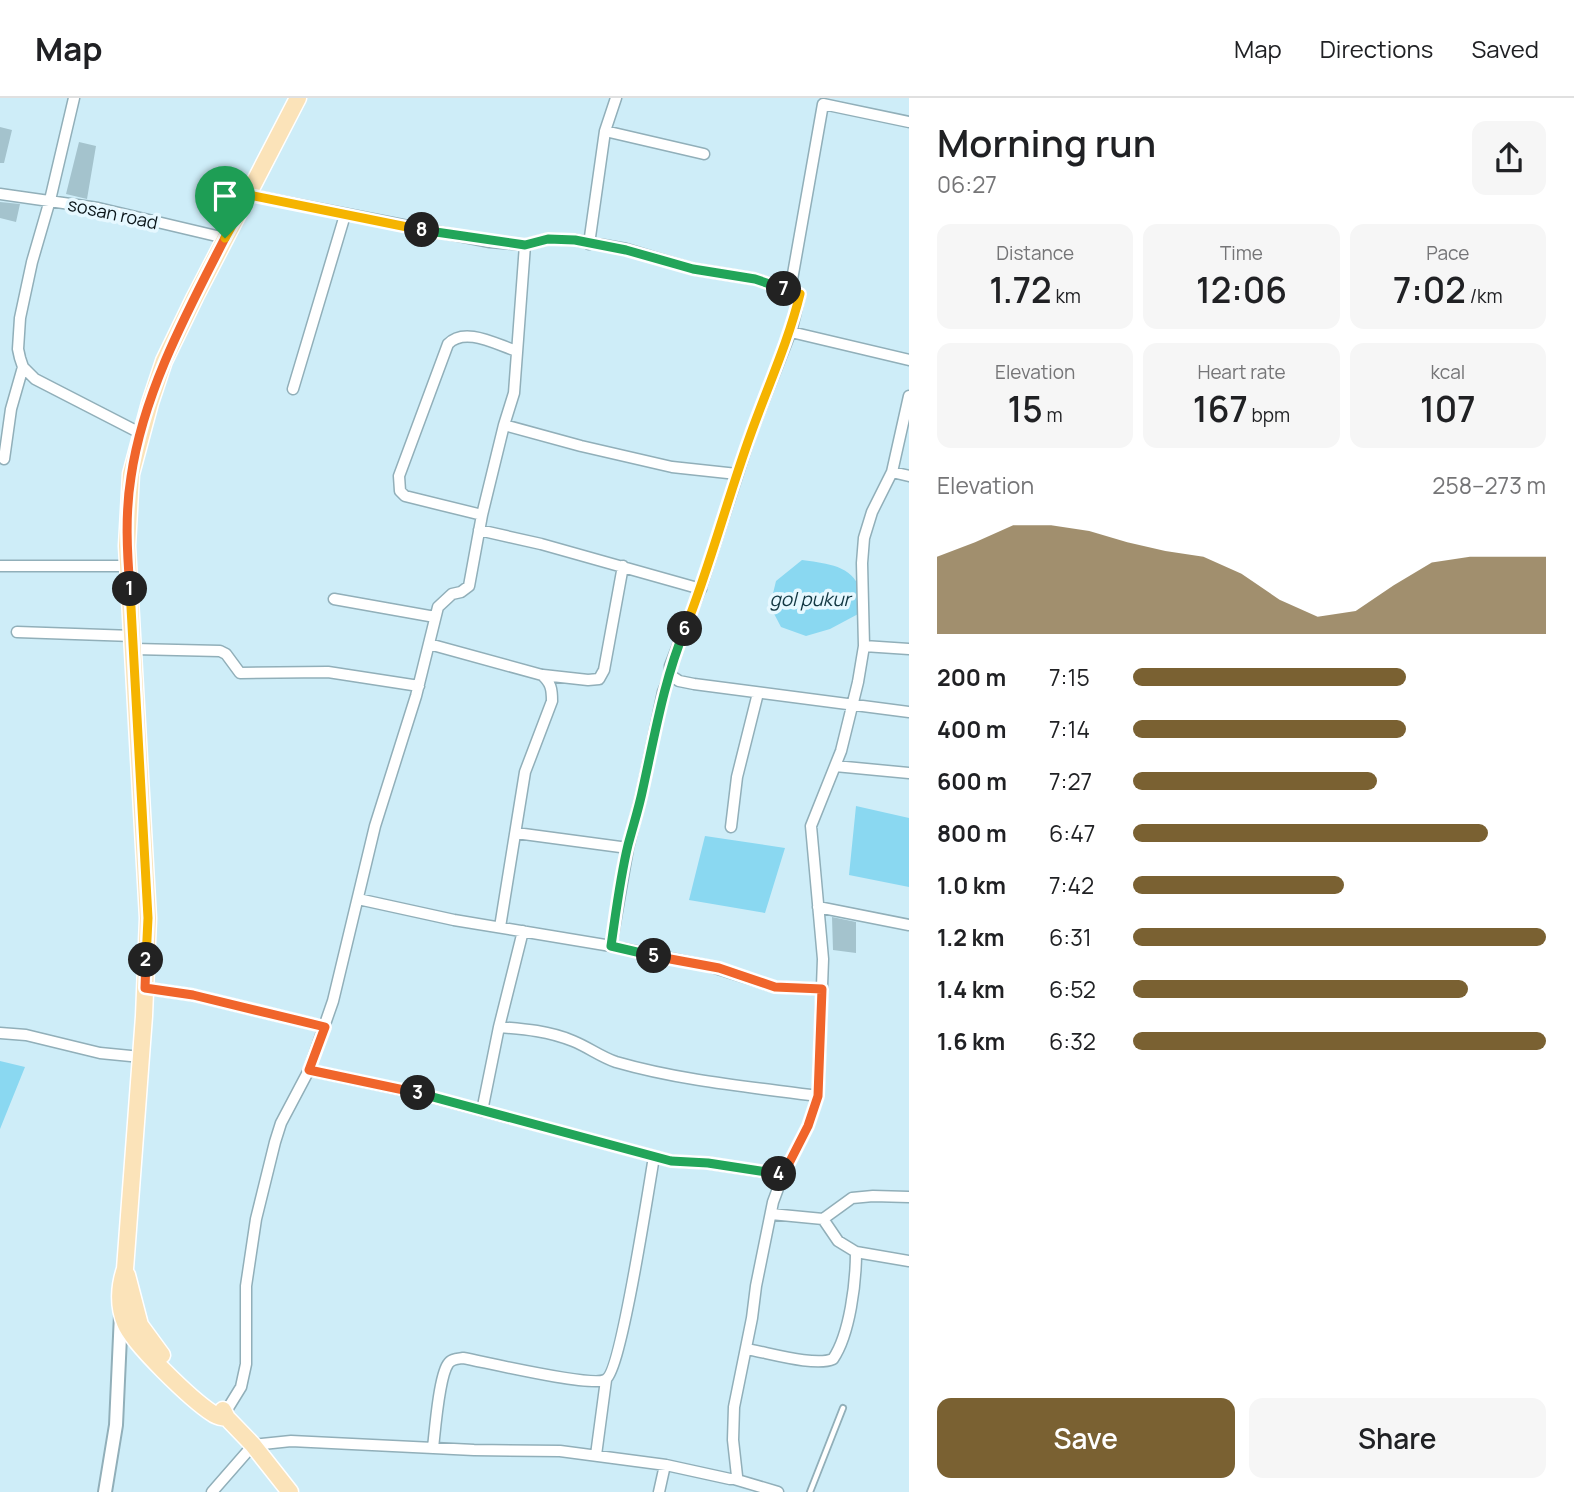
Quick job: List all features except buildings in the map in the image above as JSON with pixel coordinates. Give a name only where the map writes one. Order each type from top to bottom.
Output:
[{"type":"main road","points":[[226,1416],[215,1416],[202,1406],[146,1352],[131,1335],[122,1310],[120,1284],[125,1269],[141,1057],[148,918],[128,566],[129,496],[131,474],[164,361],[298,98]]},
{"type":"main road","points":[[125,1269],[140,1325],[151,1343],[253,1445],[286,1490]]},
{"type":"street","points":[[4,459],[11,409],[23,367],[18,349],[22,303],[74,98]]},
{"type":"street","points":[[589,244],[605,131],[616,98]]},
{"type":"street","points":[[790,291],[824,104],[909,122]]},
{"type":"street","points":[[605,131],[704,154]]},
{"type":"street","name":"sosan road","points":[[0,194],[98,208],[225,238]]},
{"type":"street","points":[[249,195],[460,237],[525,245],[562,238],[626,250],[693,269],[755,279],[800,294],[791,331],[737,474],[701,589],[670,666],[628,848],[611,946]]},
{"type":"street","points":[[293,389],[345,215]]},
{"type":"street","points":[[226,1416],[241,1387],[246,1364],[246,1286],[256,1219],[270,1160],[281,1123],[309,1070],[325,1027],[384,794],[419,686],[438,607],[444,599],[470,586],[482,516],[503,425],[514,393],[525,245]]},
{"type":"street","points":[[791,331],[909,360]]},
{"type":"street","points":[[482,516],[405,496],[400,491],[399,476],[448,344],[453,338],[472,336],[517,351]]},
{"type":"street","points":[[23,367],[44,386],[142,434]]},
{"type":"street","points":[[734,1479],[737,1476],[733,1440],[734,1407],[755,1286],[783,1175],[808,1126],[818,1096],[823,958],[811,826],[845,736],[860,673],[864,646],[864,538],[872,512],[892,472],[909,396]]},
{"type":"street","points":[[503,425],[671,467],[737,474]]},
{"type":"street","points":[[892,472],[909,476]]},
{"type":"street","points":[[479,530],[541,544],[701,589]]},
{"type":"street","points":[[0,566],[128,566]]},
{"type":"street","points":[[429,644],[542,675],[587,680],[599,678],[604,670],[623,566]]},
{"type":"street","points":[[334,599],[435,617]]},
{"type":"street","points":[[17,632],[219,651],[226,654],[240,673],[328,672],[419,686]]},
{"type":"street","points":[[864,646],[909,649]]},
{"type":"street","points":[[500,927],[530,755],[552,701],[550,682],[542,675]]},
{"type":"street","points":[[670,675],[687,682],[758,693],[909,712]]},
{"type":"street","points":[[732,827],[737,777],[758,693]]},
{"type":"street","points":[[835,766],[909,773]]},
{"type":"street","points":[[516,833],[628,848]]},
{"type":"street","points":[[358,899],[454,920],[611,946],[719,968],[775,987],[822,989]]},
{"type":"street","points":[[818,907],[909,925]]},
{"type":"street","points":[[482,1111],[523,931]]},
{"type":"street","points":[[145,988],[193,995],[325,1027]]},
{"type":"street","points":[[499,1027],[557,1035],[605,1058],[653,1071],[704,1081],[818,1096]]},
{"type":"street","points":[[0,1033],[26,1035],[100,1053],[141,1057]]},
{"type":"street","points":[[309,1070],[417,1093],[671,1161],[708,1163],[783,1175]]},
{"type":"street","points":[[433,1448],[444,1378],[448,1364],[453,1359],[463,1358],[565,1378],[606,1380],[611,1376],[622,1340],[654,1157]]},
{"type":"street","points":[[771,1214],[823,1219],[852,1198],[909,1197]]},
{"type":"street","points":[[823,1219],[838,1241],[856,1252],[909,1261]]},
{"type":"street","points":[[746,1349],[815,1361],[827,1362],[833,1359],[846,1326],[856,1252]]},
{"type":"street","points":[[104,1492],[116,1425],[122,1310]]},
{"type":"street","points":[[596,1455],[606,1380]]},
{"type":"street","points":[[212,1492],[253,1445],[291,1441],[560,1451],[665,1465],[734,1479],[778,1492]]},
{"type":"street","points":[[659,1492],[665,1465]]},
{"type":"lane","points":[[810,1492],[843,1408]]},
{"type":"water","name":"gol pukur","points":[[802,560],[834,566],[854,578],[859,588],[860,613],[830,629],[806,636],[781,627],[770,606],[776,581]]},
{"type":"water","points":[[856,806],[909,818],[909,887],[849,875]]},
{"type":"water","points":[[705,836],[785,848],[765,913],[689,900]]},
{"type":"water","points":[[0,1061],[25,1067],[0,1129]]},
{"type":"route","points":[[249,195],[490,242],[525,245],[548,239],[575,240],[626,250],[693,269],[755,279],[800,294],[791,331],[751,433],[700,590],[670,666],[628,848],[611,946],[719,968],[784,989],[822,989],[818,1096],[808,1126],[783,1175],[708,1163],[671,1161],[580,1139],[417,1093],[309,1070],[325,1027],[193,995],[145,988],[148,918],[127,546],[131,474],[164,361],[225,238],[249,195]]}]
